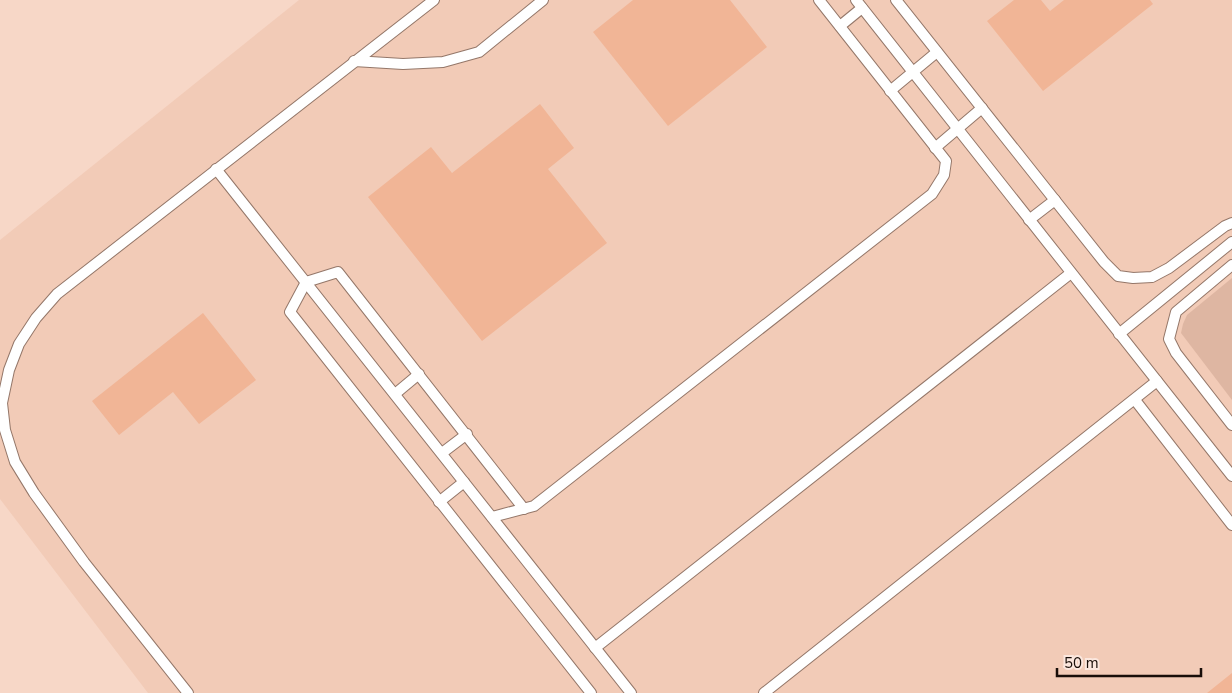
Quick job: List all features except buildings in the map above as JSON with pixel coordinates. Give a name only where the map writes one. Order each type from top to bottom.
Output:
[{"type":"lane","points":[[188,693],[84,562],[34,493],[15,462],[4,430],[2,403],[9,370],[19,344],[36,318],[57,294],[434,0]]},
{"type":"lane","points":[[354,61],[403,64],[443,62],[479,52],[543,0]]},
{"type":"lane","points":[[492,517],[534,506],[932,194],[944,175],[946,161],[819,0]]},
{"type":"lane","points":[[896,0],[1104,262],[1118,276],[1133,278],[1152,277],[1170,268],[1225,226],[1232,223]]},
{"type":"lane","points":[[840,26],[859,4],[957,130],[1230,470]]},
{"type":"lane","points":[[890,91],[937,52]]},
{"type":"lane","points":[[934,148],[982,108]]},
{"type":"lane","points":[[216,169],[631,693]]},
{"type":"lane","points":[[1029,220],[1055,200]]},
{"type":"lane","points":[[1120,334],[1232,242]]},
{"type":"lane","points":[[1232,265],[1176,312],[1169,340],[1176,353],[1232,425]]},
{"type":"lane","points":[[524,509],[338,272],[306,282],[290,312],[591,693]]},
{"type":"lane","points":[[595,648],[1071,273]]},
{"type":"lane","points":[[395,394],[419,374]]},
{"type":"lane","points":[[764,693],[1157,381]]},
{"type":"lane","points":[[1135,400],[1232,525]]},
{"type":"lane","points":[[442,454],[467,434]]},
{"type":"lane","points":[[439,502],[464,482]]},
{"type":"shaded area","points":[[299,0],[1232,0],[1232,693],[148,693],[0,499],[0,240]]},
{"type":"shaded area","points":[[1232,278],[1232,400],[1181,333],[1187,315]]}]
